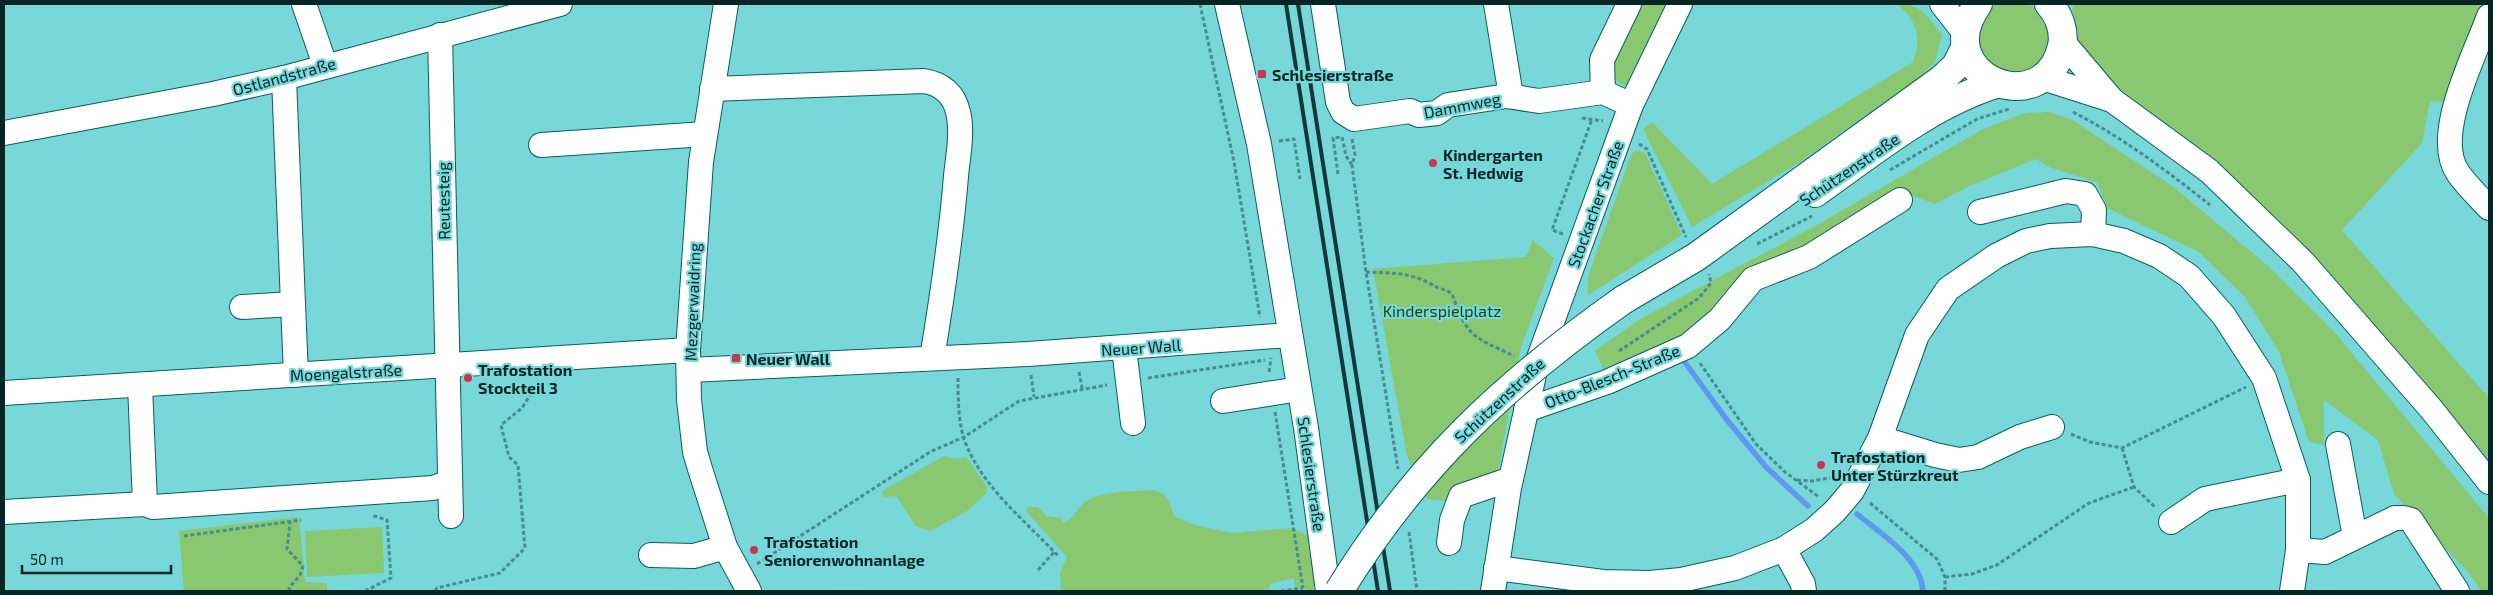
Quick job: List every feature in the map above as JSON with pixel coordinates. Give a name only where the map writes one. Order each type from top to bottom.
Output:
[{"type":"main road","name":"Schützenstraße","points":[[1339,591],[1370,543],[1396,508],[1477,417],[1556,349],[1623,300],[1698,253],[1942,79],[1956,66],[1965,40],[1969,16],[1978,4]]},
{"type":"main road","points":[[1965,40],[1971,63],[1982,76],[1996,84],[2012,87],[2028,85],[2043,78],[2053,68],[2060,56],[2059,17]]},
{"type":"main road","name":"Schützenstraße","points":[[1698,253],[1796,206],[1920,120],[1959,97],[1996,84]]},
{"type":"street","points":[[304,4],[325,65]]},
{"type":"street","name":"Ostlandstraße","points":[[4,133],[213,94],[284,78],[325,65],[560,4]]},
{"type":"street","name":"Mezgerwaidring","points":[[726,4],[705,134],[695,229],[689,400],[695,452],[725,547],[746,587]]},
{"type":"street","name":"Schlesierstraße","points":[[1227,4],[1259,144],[1276,344],[1299,389],[1318,590]]},
{"type":"street","points":[[1323,4],[1338,102],[1343,112],[1354,119]]},
{"type":"street","points":[[1496,4],[1511,96]]},
{"type":"street","points":[[1630,4],[1602,60],[1603,92],[1631,106]]},
{"type":"street","name":"Stockacher Straße","points":[[1526,410],[1536,366],[1631,106],[1680,4]]},
{"type":"street","points":[[1942,4],[1965,40]]},
{"type":"street","points":[[2489,16],[2452,116],[2449,137],[2450,155],[2458,173],[2489,208]]},
{"type":"street","points":[[2059,17],[2112,100]]},
{"type":"street","name":"Reutesteig","points":[[440,35],[452,516]]},
{"type":"street","points":[[284,78],[296,375]]},
{"type":"street","points":[[2043,78],[2112,100],[2209,171],[2303,262],[2432,410],[2489,482]]},
{"type":"street","points":[[712,89],[924,81],[940,85],[949,94],[958,111],[960,135],[950,246],[932,358]]},
{"type":"street","name":"Dammweg","points":[[1354,119],[1410,111],[1419,115],[1437,113],[1448,105],[1511,96],[1539,101],[1603,92]]},
{"type":"street","points":[[541,145],[705,134]]},
{"type":"street","points":[[1980,212],[2066,191],[2085,194],[2094,210],[2093,234]]},
{"type":"street","name":"Otto-Blesch-Straße","points":[[1493,591],[1511,479],[1526,410],[1607,382],[1688,346],[1720,319],[1753,279],[1809,257],[1900,200]]},
{"type":"street","points":[[1496,568],[1604,582],[1649,583],[1681,580],[1735,568],[1784,549],[1814,530],[1835,511],[1852,491],[1880,438],[1917,335],[1948,289],[1996,256],[2026,241],[2050,236],[2093,234],[2124,241],[2159,256],[2188,276],[2224,316],[2264,378],[2298,480],[2298,550],[2292,591]]},
{"type":"street","points":[[242,307],[293,304]]},
{"type":"street","name":"Neuer Wall","points":[[689,360],[932,358],[1124,348],[1276,344]]},
{"type":"street","points":[[1124,348],[1133,423]]},
{"type":"street","name":"Moengalstraße","points":[[4,393],[541,360],[689,360]]},
{"type":"street","points":[[140,385],[145,504]]},
{"type":"street","points":[[1223,401],[1299,389]]},
{"type":"street","points":[[1880,438],[1958,460],[1978,457],[2020,437],[2052,427]]},
{"type":"street","points":[[2338,444],[2355,537]]},
{"type":"street","points":[[1449,543],[1452,520],[1461,496],[1511,479]]},
{"type":"street","points":[[2171,522],[2205,499],[2298,480]]},
{"type":"street","points":[[4,512],[145,504],[153,507],[424,488],[450,482]]},
{"type":"street","points":[[2298,550],[2325,552],[2395,518],[2404,518],[2411,520],[2457,591]]},
{"type":"street","points":[[651,555],[694,556],[725,547]]},
{"type":"street","points":[[1784,549],[1803,584],[1804,591]]},
{"type":"path","points":[[1200,4],[1234,162],[1262,326],[1276,344]]},
{"type":"path","points":[[1883,174],[1977,119],[2015,108]]},
{"type":"path","points":[[2066,110],[2102,128],[2177,178],[2215,209]]},
{"type":"path","points":[[1354,119],[1351,129],[1355,155],[1352,165],[1366,272],[1400,478]]},
{"type":"path","points":[[1581,242],[1552,230],[1592,119]]},
{"type":"path","points":[[1611,356],[1705,292],[1711,283],[1648,149],[1621,133]]},
{"type":"path","points":[[1338,174],[1333,138],[1342,137],[1346,156],[1352,165]]},
{"type":"path","points":[[1259,144],[1294,139],[1300,180]]},
{"type":"path","points":[[1749,248],[1815,214]]},
{"type":"path","points":[[1366,272],[1404,274],[1418,277],[1432,286],[1447,290],[1452,294],[1467,330],[1474,336],[1536,366]]},
{"type":"path","points":[[746,587],[930,452],[964,437],[1019,401],[1262,361],[1276,344]]},
{"type":"path","points":[[1276,344],[1269,370],[1303,588]]},
{"type":"path","points":[[1688,346],[1756,444],[1796,480],[1835,511]]},
{"type":"path","points":[[957,357],[959,403],[964,437],[975,463],[990,485],[1059,557]]},
{"type":"path","points":[[435,591],[437,588],[500,573],[524,548],[518,465],[509,457],[501,425],[522,408],[539,384],[541,360]]},
{"type":"path","points":[[2052,427],[2090,442],[2122,448],[2264,378]]},
{"type":"path","points":[[2122,448],[2134,487],[2171,522]]},
{"type":"path","points":[[1796,480],[1812,481],[1832,478],[1868,461]]},
{"type":"path","points":[[1945,576],[1972,574],[1997,565],[2089,503],[2134,487]]},
{"type":"path","points":[[1878,509],[1937,559],[1945,576],[1946,591]]},
{"type":"path","points":[[365,591],[391,578],[387,520],[370,514]]},
{"type":"path","points":[[184,536],[307,520]]},
{"type":"path","points":[[290,522],[287,549],[304,566],[300,575],[289,588],[290,591]]},
{"type":"path","points":[[1408,527],[1417,591]]},
{"type":"path","points":[[1038,570],[1054,552]]},
{"type":"path","points":[[1281,591],[1303,588],[1318,590]]},
{"type":"green space","points":[[1641,4],[1678,4],[1670,19],[1660,16],[1630,86],[1618,82],[1610,71]]},
{"type":"green space","points":[[1897,4],[1913,6],[1919,9],[1942,35],[1935,62],[1918,78],[1803,160],[1692,227],[1643,129],[1652,122],[1712,184],[1913,62],[1917,45],[1916,30],[1909,16]]},
{"type":"green space","points":[[1997,4],[2025,4],[2031,6],[2040,14],[2051,32],[2045,59],[2023,75],[1990,67],[1976,43],[1987,11]]},
{"type":"green space","points":[[2074,4],[2481,4],[2443,102],[2430,101],[2422,143],[2342,230],[2489,398],[2489,459],[2317,260],[2242,188],[2108,79],[2075,42],[2072,11]]},
{"type":"green space","points":[[2049,112],[2071,119],[2171,185],[2267,265],[2336,334],[2489,518],[2489,591],[2481,591],[2468,572],[2394,494],[2378,440],[2324,400],[2324,445],[2309,442],[2279,352],[2245,297],[2199,252],[2107,208],[2098,183],[2049,167],[2036,159],[1967,187],[1935,204],[1900,191],[1806,247],[1747,274],[1684,338],[1606,374],[1595,351],[1640,319],[1817,225],[1983,129],[2025,113]]},
{"type":"green space","points":[[1636,150],[1645,153],[1682,235],[1588,295],[1588,277],[1631,155]]},
{"type":"green space","name":"Kinderspielplatz","points":[[1533,240],[1554,258],[1521,347],[1497,477],[1455,491],[1444,501],[1427,499],[1407,456],[1373,269],[1526,257]]},
{"type":"green space","points":[[944,456],[956,459],[965,457],[969,460],[987,487],[986,494],[967,511],[930,531],[916,526],[896,496],[884,497],[882,491]]},
{"type":"green space","points":[[1152,490],[1162,493],[1168,499],[1174,516],[1195,525],[1231,533],[1291,528],[1310,536],[1323,574],[1312,591],[1295,587],[1294,578],[1271,583],[1268,591],[1061,591],[1060,573],[1067,557],[1026,511],[1028,507],[1038,507],[1046,516],[1060,518],[1063,523],[1070,519],[1085,502],[1100,495]]},
{"type":"green space","points":[[299,517],[305,582],[327,583],[327,591],[184,591],[179,531]]},
{"type":"green space","points":[[382,527],[384,573],[307,577],[305,531]]},
{"type":"waterway","points":[[1681,357],[1727,420],[1766,467],[1808,506]]},
{"type":"waterway","points":[[1857,514],[1888,538],[1908,557],[1921,579],[1923,591]]},
{"type":"railway","points":[[1286,4],[1378,591]]},
{"type":"railway","points":[[1298,4],[1390,591]]},
{"type":"place","name":"Schlesierstraße","points":[[1262,74]]},
{"type":"place","name":"Kindergarten St. Hedwig","points":[[1433,163]]},
{"type":"place","name":"Neuer Wall","points":[[736,358]]},
{"type":"place","name":"Trafostation Stockteil 3","points":[[468,378]]},
{"type":"place","name":"Trafostation Unter Stürzkreut","points":[[1821,465]]},
{"type":"place","name":"Trafostation Seniorenwohnanlage","points":[[754,550]]}]
